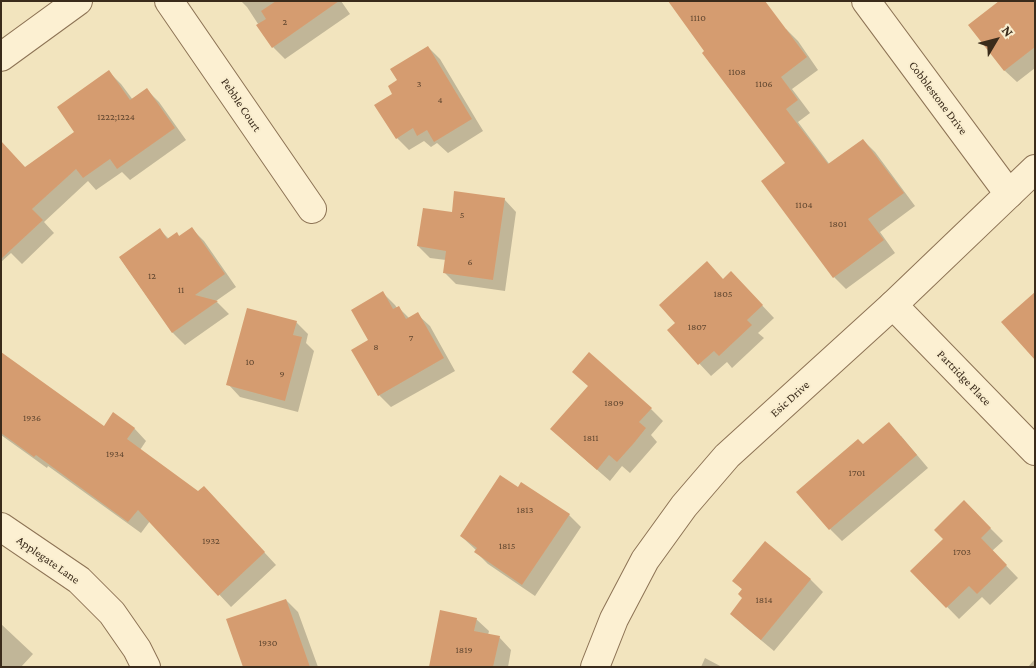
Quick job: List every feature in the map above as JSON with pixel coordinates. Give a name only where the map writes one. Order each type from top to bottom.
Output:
[{"type":"street","points":[[1,57],[78,1]]},
{"type":"street","name":"Pebble Court","points":[[169,1],[312,209]]},
{"type":"street","name":"Cobblestone Drive","points":[[866,1],[1009,194]]},
{"type":"street","name":"Esic Drive","points":[[595,667],[614,619],[645,560],[684,506],[727,456],[893,306],[1035,169]]},
{"type":"street","name":"Partridge Place","points":[[893,306],[1035,451]]},
{"type":"street","name":"Applegate Lane","points":[[1,527],[79,580],[112,613],[137,649],[146,667]]},
{"type":"building","points":[[276,1],[339,1],[272,48],[256,25],[266,19],[261,11]]},
{"type":"building","points":[[668,1],[765,1],[807,57],[781,77],[798,100],[786,109],[828,164],[863,139],[904,193],[868,219],[884,240],[833,278],[761,181],[785,163],[702,53],[704,51]]},
{"type":"building","points":[[999,1],[1035,1],[1035,47],[1004,71],[968,25]]},
{"type":"building","points":[[428,46],[472,119],[434,142],[427,130],[417,136],[413,128],[396,139],[374,105],[392,94],[388,86],[397,80],[390,69]]},
{"type":"building","points":[[109,70],[130,100],[147,88],[175,128],[117,169],[110,159],[83,178],[76,169],[32,209],[43,220],[1,259],[1,141],[25,167],[74,132],[57,107]]},
{"type":"building","points":[[454,191],[505,198],[493,280],[443,273],[446,251],[417,246],[423,208],[452,212]]},
{"type":"building","points":[[192,227],[225,274],[195,295],[218,301],[172,333],[119,257],[160,228],[167,239],[177,232],[179,236]]},
{"type":"building","points":[[707,261],[723,279],[731,271],[763,305],[747,320],[752,325],[719,356],[714,351],[698,365],[667,330],[675,323],[659,305]]},
{"type":"building","points":[[383,291],[393,309],[399,306],[406,319],[418,312],[444,358],[378,396],[351,350],[368,340],[351,310]]},
{"type":"building","points":[[1035,292],[1035,360],[1001,322]]},
{"type":"building","points":[[247,308],[297,321],[293,335],[302,337],[285,401],[226,385]]},
{"type":"building","points":[[1,352],[104,426],[113,412],[135,428],[127,439],[198,491],[204,486],[265,552],[218,596],[138,510],[128,522],[36,455],[34,457],[1,433]]},
{"type":"building","points":[[589,352],[652,408],[639,422],[646,428],[634,443],[617,462],[609,455],[597,470],[550,429],[588,386],[572,372]]},
{"type":"building","points":[[889,422],[917,455],[829,530],[796,492],[858,439],[863,444]]},
{"type":"building","points":[[500,475],[518,487],[521,482],[570,514],[522,585],[474,552],[477,548],[460,536]]},
{"type":"building","points":[[964,500],[991,528],[981,538],[1007,565],[977,594],[969,586],[946,608],[910,571],[943,539],[934,530]]},
{"type":"building","points":[[765,541],[811,579],[761,640],[730,614],[742,598],[738,594],[742,589],[732,581]]},
{"type":"building","points":[[286,599],[310,667],[243,667],[226,619]]},
{"type":"building","points":[[440,610],[477,618],[474,631],[500,636],[493,667],[429,667]]}]
